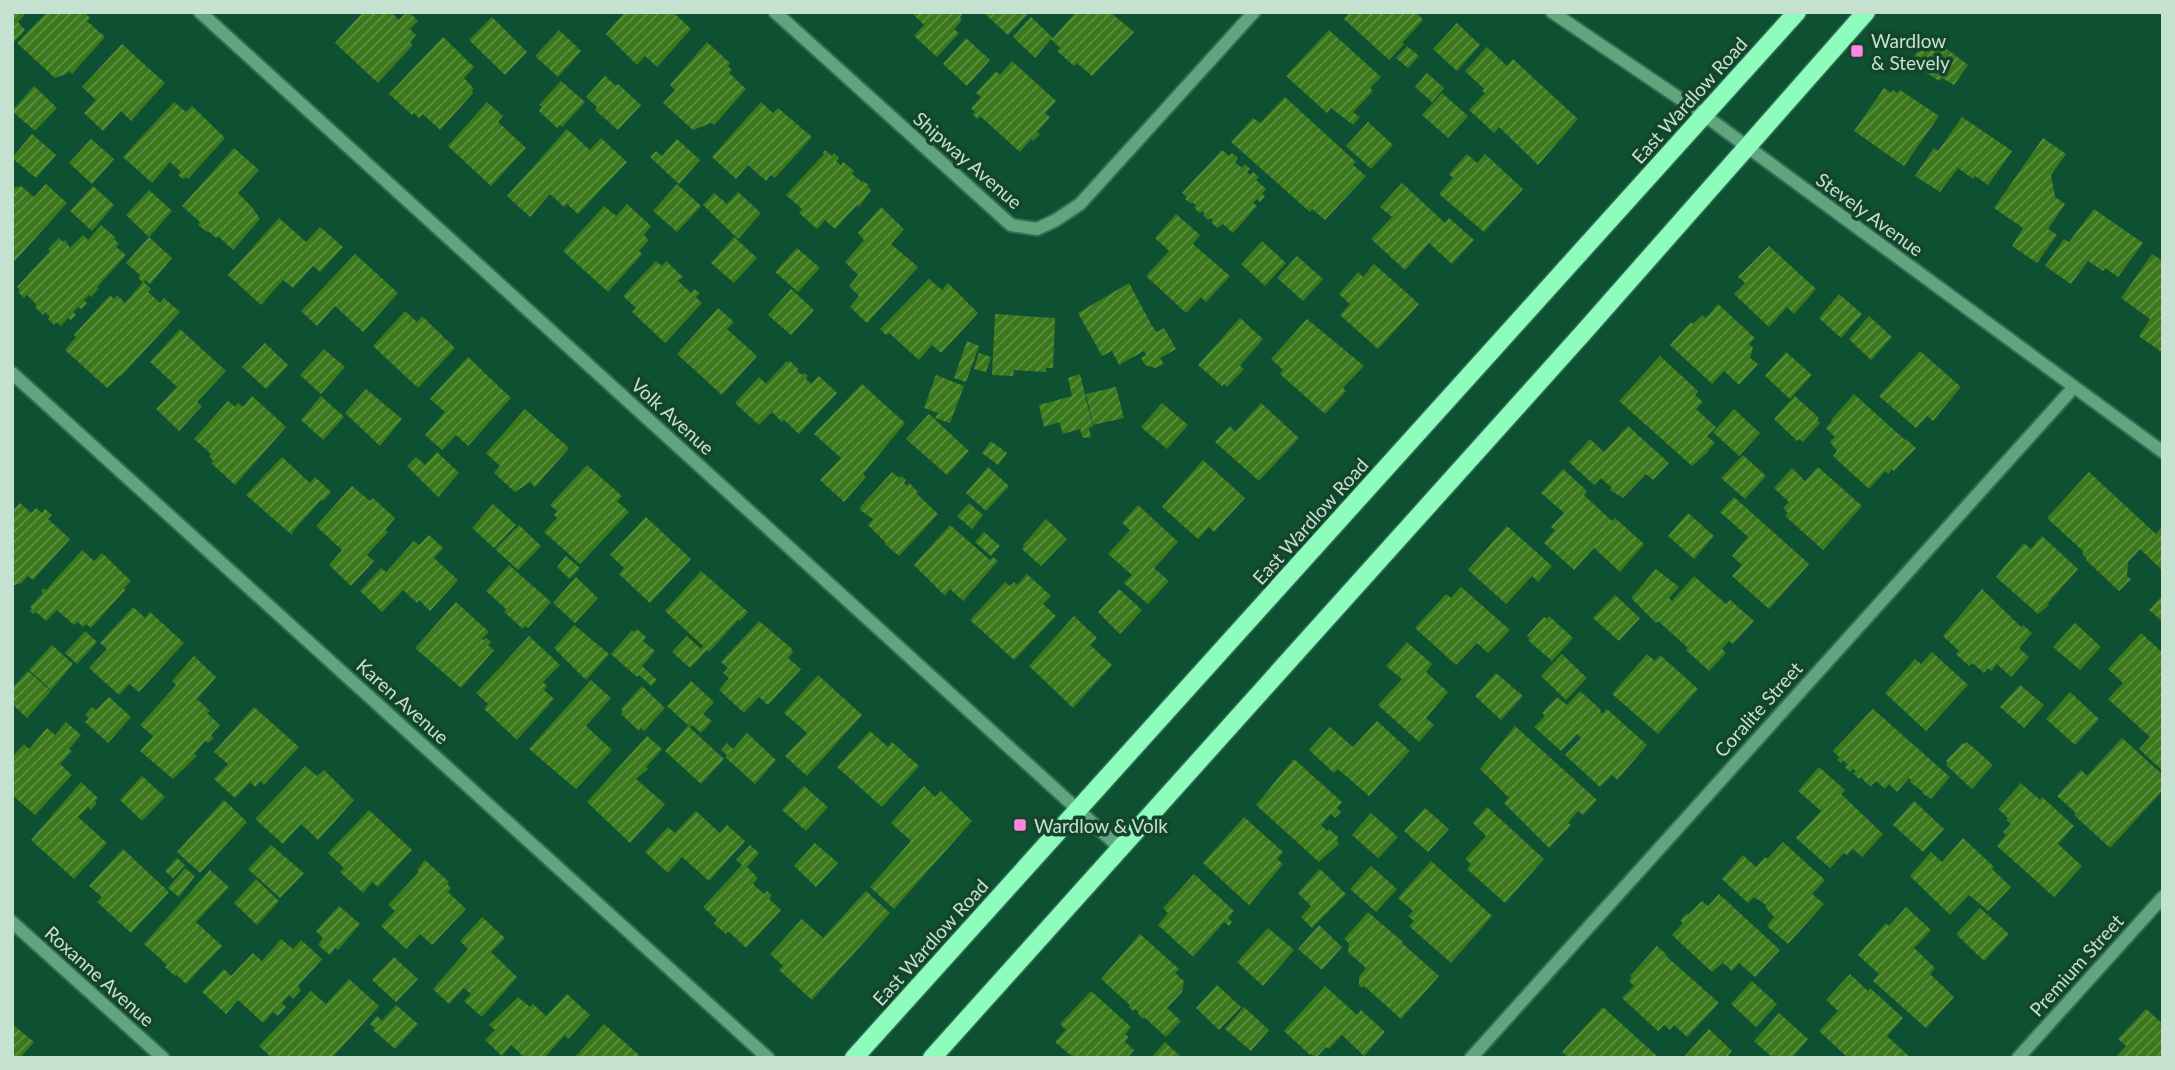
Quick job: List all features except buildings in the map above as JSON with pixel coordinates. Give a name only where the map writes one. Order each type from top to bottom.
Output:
[{"type":"main road","name":"East Wardlow Road","points":[[854,1058],[1797,12]]},
{"type":"main road","points":[[932,1058],[1565,354],[1866,12]]},
{"type":"street","name":"Volk Avenue","points":[[200,12],[1120,848]]},
{"type":"street","name":"Shipway Avenue","points":[[775,12],[1011,225],[1037,229],[1080,204],[1254,12]]},
{"type":"street","name":"Stevely Avenue","points":[[1552,12],[1704,115],[2163,452]]},
{"type":"street","name":"Karen Avenue","points":[[12,373],[768,1058]]},
{"type":"street","name":"Coralite Street","points":[[1471,1058],[2074,387]]},
{"type":"street","name":"Premium Street","points":[[2018,1058],[2163,897]]},
{"type":"street","name":"Roxanne Avenue","points":[[12,922],[163,1058]]},
{"type":"place","name":"Wardlow & Stevely","points":[[1857,51]]},
{"type":"place","name":"Wardlow & Volk","points":[[1020,825]]}]
